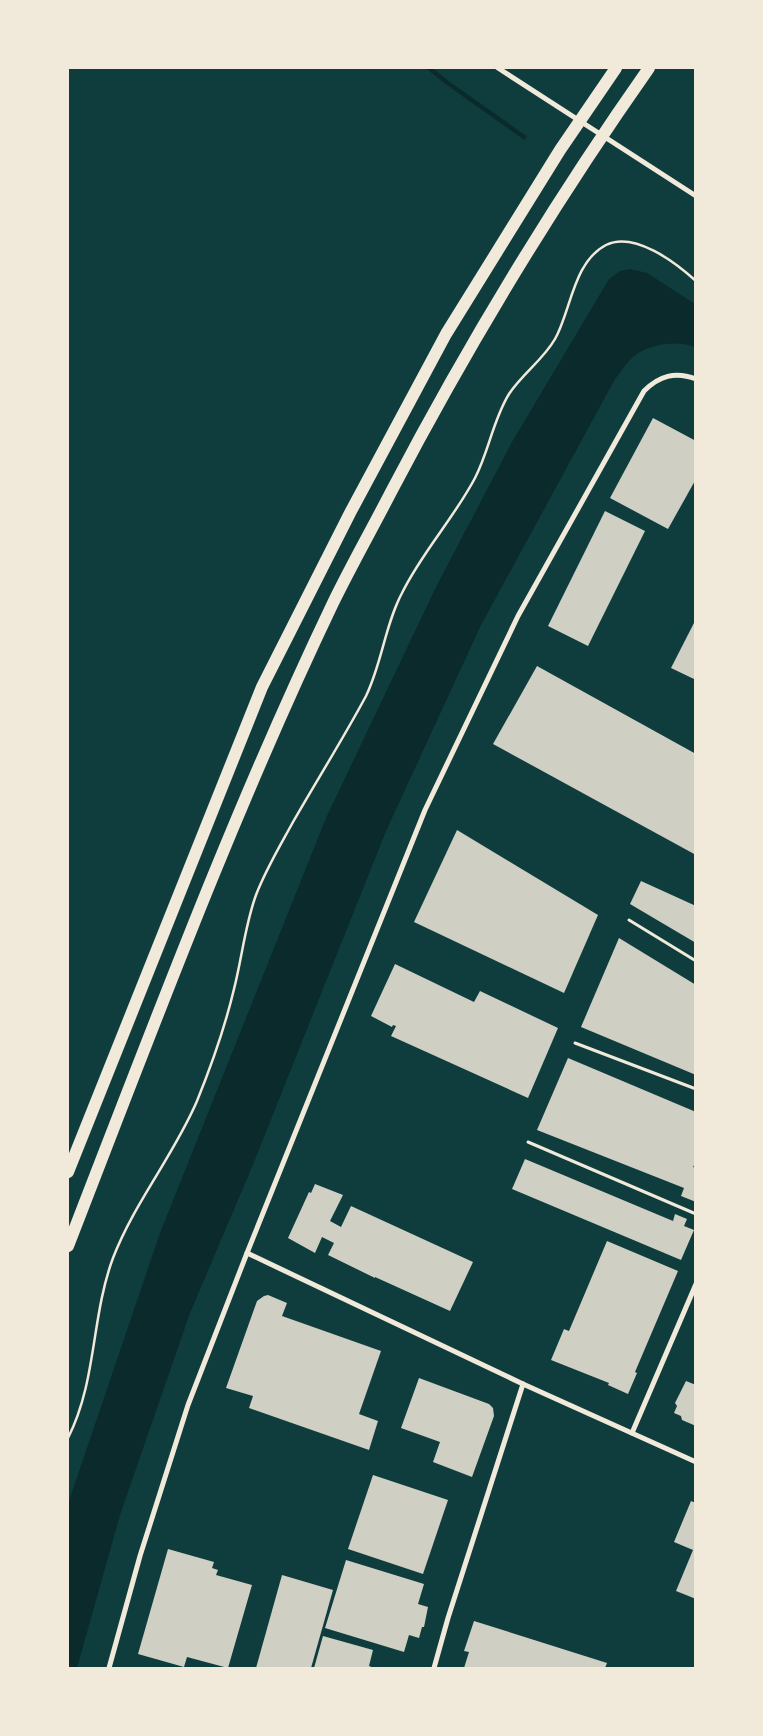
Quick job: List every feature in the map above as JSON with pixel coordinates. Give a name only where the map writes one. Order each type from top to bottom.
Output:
[{"type":"highway","points":[[68,1172],[262,687],[355,505],[446,334],[560,150],[616,68]]},
{"type":"highway","points":[[68,1246],[210,882],[288,700],[334,601],[424,430],[468,352],[580,169],[650,68]]},
{"type":"street","points":[[498,68],[696,196]]},
{"type":"street","points":[[109,1668],[140,1556],[188,1405],[425,810],[518,616],[644,391],[653,382],[669,374],[679,374],[696,379]]},
{"type":"street","points":[[247,1253],[523,1384],[696,1462]]},
{"type":"street","points":[[632,1433],[696,1284]]},
{"type":"street","points":[[434,1668],[448,1618],[523,1384]]},
{"type":"lane","points":[[629,920],[696,961]]},
{"type":"lane","points":[[575,1043],[696,1089]]},
{"type":"lane","points":[[528,1142],[696,1214]]},
{"type":"path","points":[[68,1438],[86,1390],[98,1312],[107,1274],[122,1238],[196,1103],[226,1018],[248,921],[262,879],[366,696],[376,673],[389,625],[401,595],[413,573],[472,484],[503,406],[515,386],[543,356],[555,339],[578,278],[600,248],[618,241],[639,244],[672,262],[696,280]]},
{"type":"water","points":[[630,269],[647,273],[695,304],[695,347],[679,344],[662,344],[646,349],[633,357],[615,379],[481,625],[386,831],[252,1167],[190,1313],[120,1515],[77,1668],[68,1668],[68,1505],[71,1495],[160,1233],[326,818],[436,587],[512,442],[609,279],[620,271]]},
{"type":"building","points":[[653,418],[696,441],[696,479],[668,529],[610,498]]},
{"type":"building","points":[[605,511],[645,531],[588,646],[548,626]]},
{"type":"building","points":[[696,619],[696,680],[671,668]]},
{"type":"building","points":[[537,666],[696,754],[696,855],[493,744]]},
{"type":"building","points":[[457,830],[598,915],[564,993],[414,922]]},
{"type":"building","points":[[641,881],[696,906],[696,943],[630,904]]},
{"type":"building","points":[[619,938],[696,985],[696,1075],[581,1027]]},
{"type":"building","points":[[395,964],[474,1002],[480,991],[558,1028],[528,1098],[391,1036],[396,1026],[393,1025],[392,1027],[371,1016]]},
{"type":"building","points":[[568,1058],[696,1112],[696,1162],[693,1167],[696,1168],[696,1202],[681,1196],[684,1188],[537,1130]]},
{"type":"building","points":[[525,1159],[673,1221],[675,1214],[687,1219],[684,1226],[694,1230],[681,1260],[512,1189]]},
{"type":"building","points":[[315,1184],[343,1195],[330,1221],[341,1227],[351,1206],[473,1262],[450,1311],[328,1255],[334,1243],[322,1237],[315,1253],[288,1238],[309,1192],[311,1193]]},
{"type":"building","points":[[607,1241],[678,1271],[635,1372],[637,1373],[628,1394],[608,1385],[609,1383],[551,1360],[564,1329],[569,1331]]},
{"type":"building","points":[[268,1295],[287,1303],[282,1316],[381,1351],[359,1414],[378,1421],[369,1450],[249,1408],[253,1396],[226,1388],[257,1301]]},
{"type":"building","points":[[419,1378],[489,1404],[493,1408],[494,1416],[472,1477],[433,1462],[440,1442],[401,1428]]},
{"type":"building","points":[[686,1381],[696,1385],[696,1426],[682,1420],[681,1416],[674,1413],[677,1406],[675,1403]]},
{"type":"building","points":[[373,1475],[448,1500],[423,1574],[348,1549]]},
{"type":"building","points":[[691,1501],[696,1503],[696,1599],[676,1591],[693,1550],[674,1542]]},
{"type":"building","points":[[168,1549],[214,1562],[212,1568],[218,1570],[216,1575],[252,1585],[228,1668],[187,1657],[184,1667],[138,1654]]},
{"type":"building","points":[[346,1560],[424,1584],[418,1604],[428,1607],[424,1627],[422,1627],[419,1638],[409,1635],[404,1652],[325,1628]]},
{"type":"building","points":[[282,1575],[333,1590],[311,1668],[256,1668]]},
{"type":"building","points":[[474,1621],[607,1663],[605,1668],[464,1668],[469,1652],[464,1651]]},
{"type":"building","points":[[323,1636],[373,1650],[369,1666],[374,1668],[314,1668]]},
{"type":"waterway","points":[[429,68],[524,137]]}]
